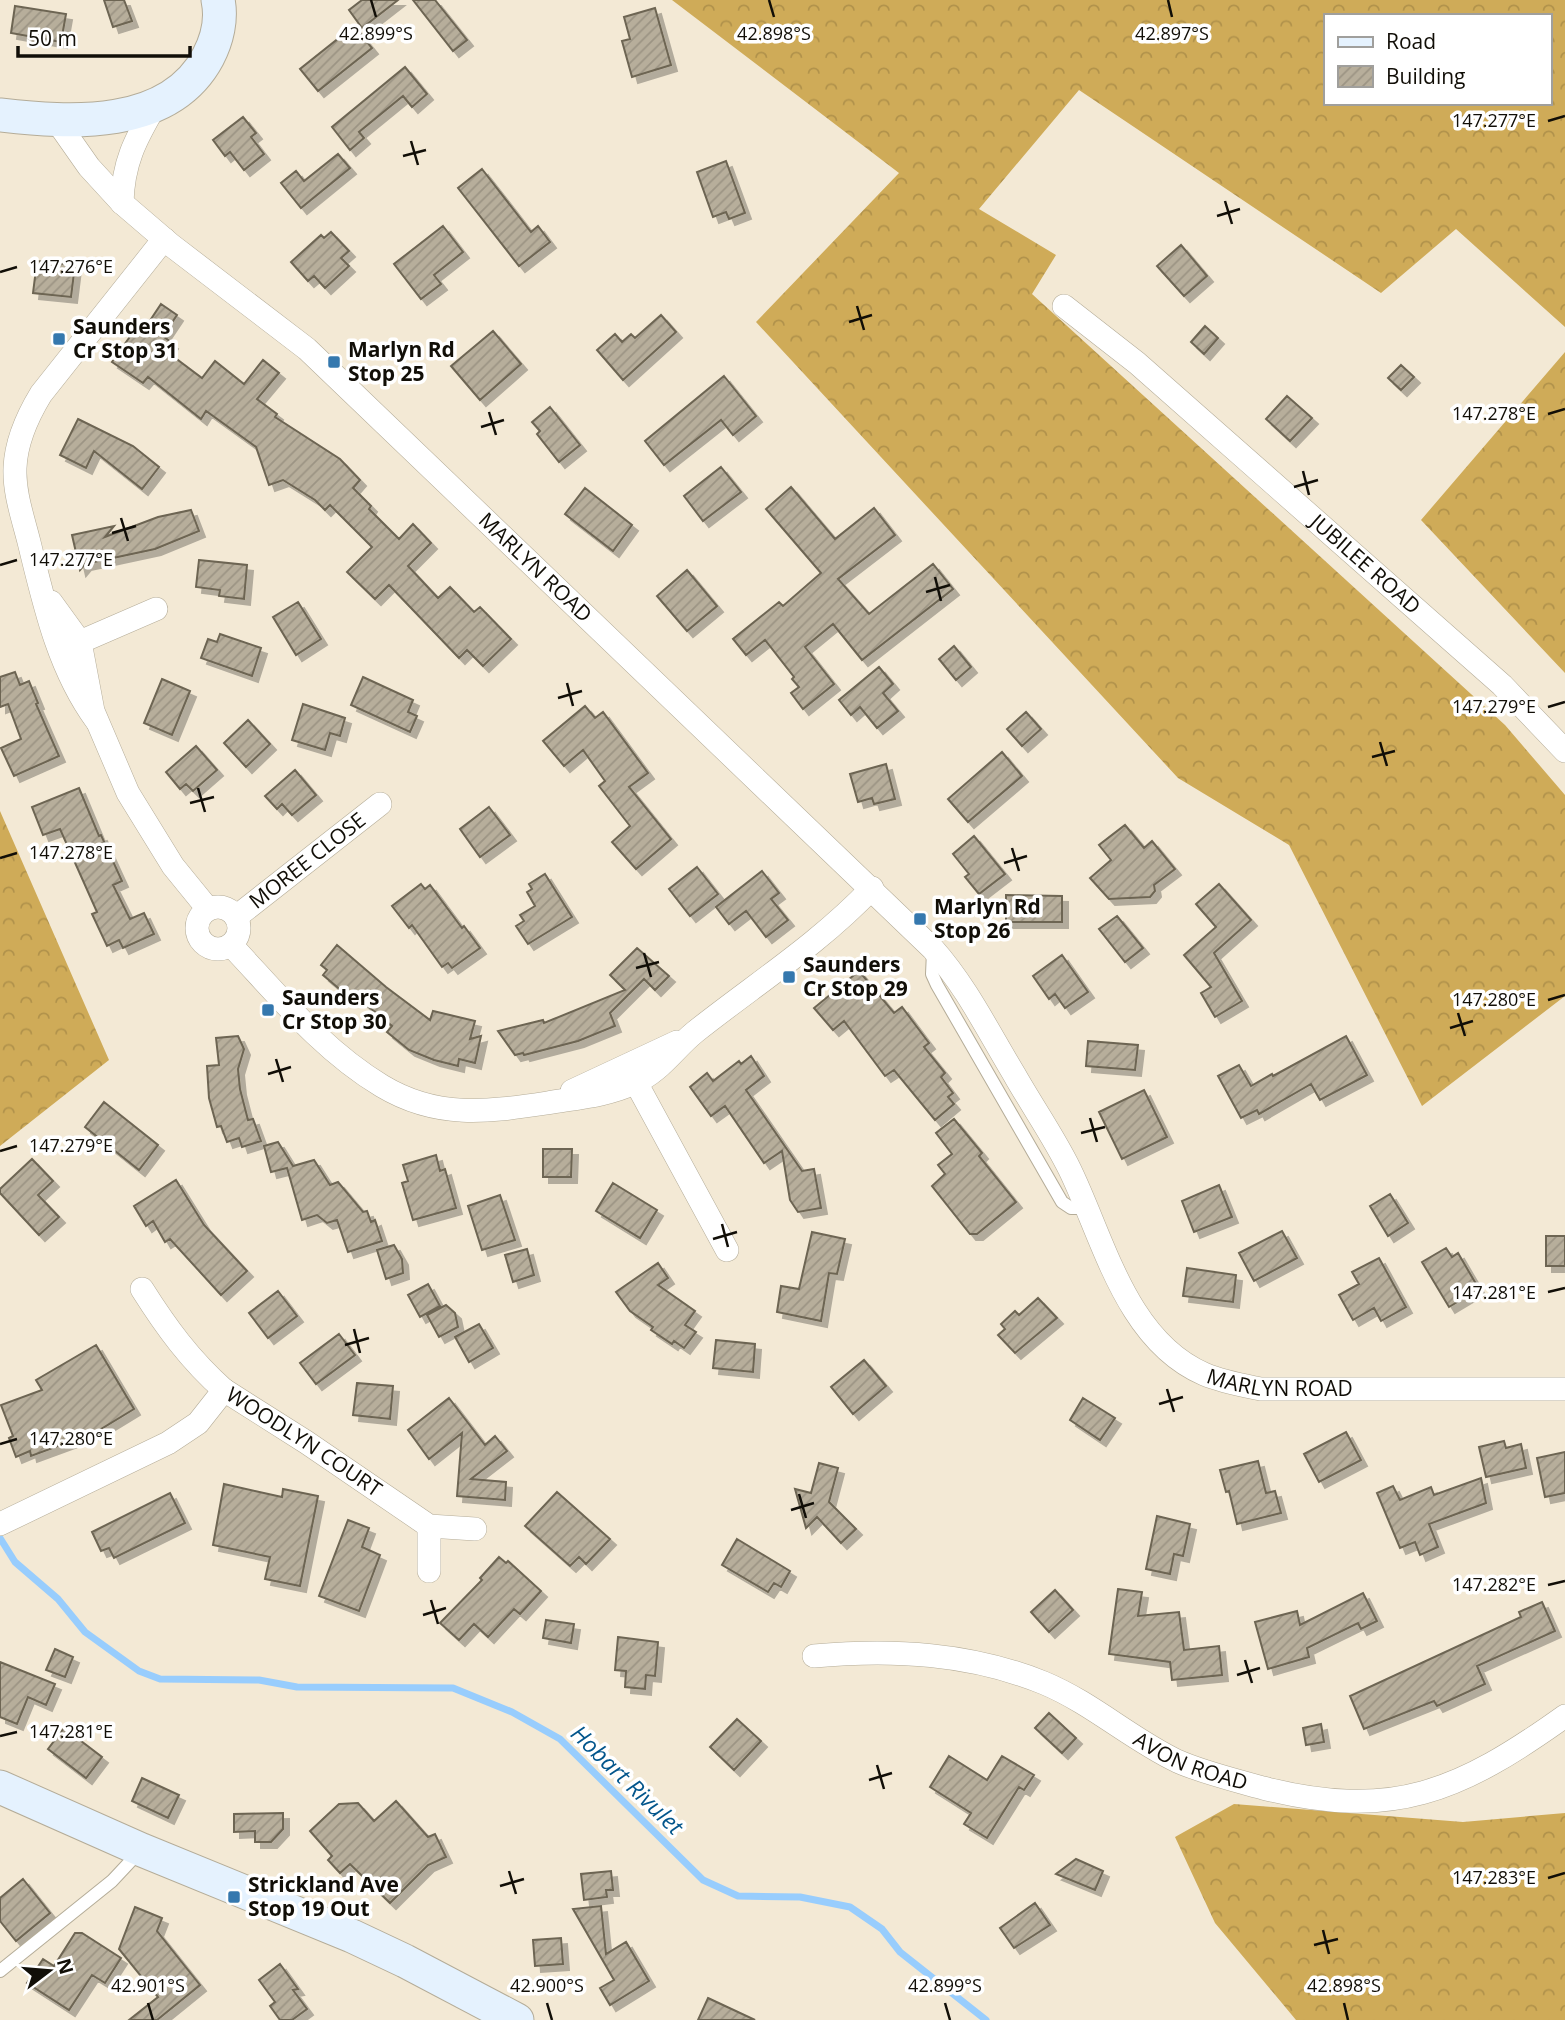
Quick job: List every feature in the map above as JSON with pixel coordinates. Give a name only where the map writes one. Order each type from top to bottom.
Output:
[{"type":"street","points":[[0,115],[56,120],[101,118],[131,114],[155,106],[187,85],[204,65],[214,46],[219,26],[218,0]]},
{"type":"street","points":[[122,203],[122,180],[128,158],[155,106]]},
{"type":"street","name":"MARLYN ROAD","points":[[56,120],[89,167],[122,203],[164,239],[307,349],[933,949],[966,993],[1070,1169],[1111,1269],[1143,1322],[1182,1361],[1225,1382],[1261,1389],[1565,1389]]},
{"type":"street","points":[[164,239],[52,379],[28,416],[18,444],[15,470],[19,502],[44,606],[70,646],[79,694],[96,720],[128,793],[151,833],[208,909]]},
{"type":"street","name":"JUBILEE ROAD","points":[[1064,306],[1137,363],[1492,676],[1565,751]]},
{"type":"street","points":[[70,646],[156,609]]},
{"type":"street","name":"MOREE CLOSE","points":[[236,917],[380,804]]},
{"type":"street","points":[[231,945],[317,1037],[383,1086],[416,1101],[447,1109],[477,1112],[508,1110],[546,1103],[631,1074],[692,1034],[816,940],[872,888]]},
{"type":"street","points":[[225,908],[236,917],[239,932],[231,945],[216,950],[202,942],[197,933],[197,922],[208,909],[225,908]]},
{"type":"street","points":[[631,1074],[727,1250]]},
{"type":"street","points":[[142,1289],[178,1344],[223,1390]]},
{"type":"street","name":"WOODLYN COURT","points":[[8,1520],[185,1433],[198,1423],[223,1390],[306,1442],[429,1526]]},
{"type":"street","points":[[429,1571],[429,1526],[475,1529]]},
{"type":"street","name":"AVON ROAD","points":[[814,1656],[906,1652],[983,1664],[1043,1683],[1075,1698],[1178,1761],[1227,1779],[1291,1795],[1337,1800],[1366,1802],[1394,1799],[1430,1792],[1452,1784],[1489,1767],[1565,1716]]},
{"type":"street","points":[[0,1787],[142,1850],[352,1936],[517,2020]]},
{"type":"lane","points":[[0,1971],[112,1881],[142,1850]]},
{"type":"green space","points":[[672,0],[1565,0],[1565,327],[1456,229],[1381,293],[1079,90],[979,209],[1056,255],[1032,294],[1505,725],[1565,795],[1565,996],[1422,1106],[1289,845],[1178,778],[756,322],[899,173]]},
{"type":"green space","points":[[1565,352],[1565,673],[1421,520]]},
{"type":"green space","points":[[0,811],[109,1060],[0,1146]]},
{"type":"green space","points":[[1234,1804],[1463,1822],[1565,1813],[1565,2020],[1296,2020],[1215,1923],[1175,1837]]},
{"type":"building","points":[[104,0],[124,0],[132,21],[113,27]]},
{"type":"building","points":[[362,0],[398,0],[362,28],[349,10]]},
{"type":"building","points":[[413,0],[435,0],[467,40],[453,51]]},
{"type":"building","points":[[15,6],[66,14],[61,42],[11,33]]},
{"type":"building","points":[[655,8],[671,65],[632,77],[622,41],[630,39],[624,17]]},
{"type":"building","points":[[354,26],[372,48],[318,91],[300,69]]},
{"type":"building","points":[[405,67],[427,94],[412,107],[403,96],[359,132],[364,138],[350,150],[332,127]]},
{"type":"building","points":[[243,117],[256,133],[251,137],[264,154],[244,170],[230,152],[225,156],[213,140]]},
{"type":"building","points":[[338,154],[350,168],[301,208],[281,183],[296,171],[304,181]]},
{"type":"building","points":[[726,161],[745,213],[729,219],[726,212],[713,217],[697,172]]},
{"type":"building","points":[[482,169],[531,232],[538,226],[550,242],[519,266],[458,188]]},
{"type":"building","points":[[443,226],[463,252],[434,275],[441,284],[421,299],[394,264]]},
{"type":"building","points":[[331,232],[349,251],[341,258],[349,266],[325,288],[314,276],[308,281],[291,262],[321,235],[324,238]]},
{"type":"building","points":[[1181,245],[1207,276],[1184,296],[1157,266]]},
{"type":"building","points":[[37,261],[75,265],[71,297],[33,293]]},
{"type":"building","points":[[161,304],[177,315],[163,336],[172,343],[166,351],[202,378],[215,361],[244,384],[263,360],[279,373],[257,399],[277,414],[275,417],[340,459],[360,480],[353,488],[371,506],[369,509],[399,539],[413,524],[431,543],[408,566],[438,598],[450,587],[474,612],[480,607],[511,639],[483,666],[467,650],[459,658],[389,585],[375,599],[347,572],[372,547],[330,505],[325,510],[315,500],[283,480],[269,485],[256,447],[206,411],[201,419],[148,377],[143,383],[112,362],[141,321],[147,325]]},
{"type":"building","points":[[661,315],[676,332],[623,380],[597,350],[615,334],[622,342],[631,334],[635,338]]},
{"type":"building","points":[[1205,326],[1218,338],[1204,354],[1191,342]]},
{"type":"building","points":[[493,331],[521,364],[480,400],[451,366]]},
{"type":"building","points":[[1401,365],[1414,377],[1401,390],[1388,378]]},
{"type":"building","points":[[724,376],[756,416],[733,435],[721,420],[664,465],[645,441]]},
{"type":"building","points":[[1287,396],[1312,418],[1290,441],[1266,419]]},
{"type":"building","points":[[550,407],[580,445],[559,462],[537,434],[540,431],[532,422]]},
{"type":"building","points":[[78,419],[133,446],[159,467],[142,489],[94,451],[86,468],[60,455]]},
{"type":"building","points":[[721,467],[741,492],[703,521],[684,496]]},
{"type":"building","points":[[791,487],[835,539],[874,508],[895,535],[838,579],[869,614],[933,564],[953,589],[862,660],[833,624],[805,647],[834,684],[803,709],[791,693],[799,687],[792,679],[794,677],[765,640],[746,655],[733,639],[779,602],[783,606],[821,573],[766,509]]},
{"type":"building","points":[[585,488],[632,525],[613,551],[565,514]]},
{"type":"building","points":[[191,510],[199,531],[155,549],[85,564],[80,570],[72,535],[114,526],[105,537],[158,517]]},
{"type":"building","points":[[199,560],[247,565],[244,599],[219,596],[220,590],[196,587]]},
{"type":"building","points":[[687,570],[717,606],[687,631],[657,596]]},
{"type":"building","points":[[298,602],[321,639],[296,655],[273,617]]},
{"type":"building","points":[[220,634],[261,648],[252,676],[201,658],[208,639],[217,642]]},
{"type":"building","points":[[954,646],[971,667],[956,680],[939,659]]},
{"type":"building","points":[[879,667],[893,684],[883,693],[898,711],[877,728],[860,707],[851,715],[839,700]]},
{"type":"building","points":[[15,672],[20,685],[29,681],[59,756],[14,776],[1,748],[21,739],[8,704],[0,707],[0,677]]},
{"type":"building","points":[[363,677],[413,700],[408,712],[417,716],[410,732],[351,705]]},
{"type":"building","points":[[162,679],[190,691],[172,735],[144,723]]},
{"type":"building","points":[[303,704],[345,718],[340,736],[330,733],[325,750],[292,740]]},
{"type":"building","points":[[585,706],[595,718],[603,712],[648,773],[629,787],[671,839],[636,869],[612,842],[630,826],[599,786],[605,781],[583,750],[564,766],[543,741]]},
{"type":"building","points":[[1026,712],[1041,729],[1022,746],[1007,729]]},
{"type":"building","points":[[248,720],[270,744],[246,767],[224,743]]},
{"type":"building","points":[[196,746],[217,770],[193,791],[186,784],[180,789],[166,772]]},
{"type":"building","points":[[1002,752],[1022,776],[968,822],[948,799]]},
{"type":"building","points":[[886,764],[895,799],[874,804],[872,798],[858,802],[850,774]]},
{"type":"building","points":[[295,770],[316,795],[292,815],[282,804],[277,809],[265,796]]},
{"type":"building","points":[[79,788],[122,881],[113,885],[130,919],[144,913],[154,934],[123,948],[119,940],[107,946],[92,914],[97,912],[60,829],[43,835],[32,807]]},
{"type":"building","points":[[489,807],[510,835],[480,857],[460,829]]},
{"type":"building","points":[[1125,825],[1144,848],[1152,841],[1175,869],[1154,885],[1155,891],[1150,897],[1109,899],[1090,878],[1111,860],[1099,845]]},
{"type":"building","points":[[974,836],[1005,874],[979,894],[965,877],[969,874],[953,854]]},
{"type":"building","points":[[697,867],[718,894],[690,916],[669,889]]},
{"type":"building","points":[[762,871],[779,893],[771,899],[788,920],[766,937],[746,911],[729,924],[716,907]]},
{"type":"building","points":[[545,874],[572,917],[528,944],[516,926],[524,921],[520,915],[535,906],[527,892],[532,889],[529,884]]},
{"type":"building","points":[[421,884],[425,889],[430,885],[480,948],[452,968],[448,963],[442,967],[412,925],[409,928],[392,906]]},
{"type":"building","points":[[1219,884],[1251,920],[1214,953],[1242,1001],[1215,1017],[1201,993],[1211,987],[1184,955],[1216,927],[1196,904]]},
{"type":"building","points":[[1006,895],[1062,896],[1062,922],[1006,922]]},
{"type":"building","points":[[1117,916],[1143,948],[1125,962],[1099,929]]},
{"type":"building","points":[[337,945],[430,1020],[433,1011],[475,1021],[470,1039],[481,1036],[475,1063],[459,1059],[458,1066],[434,1060],[409,1050],[387,1032],[392,1026],[353,994],[350,998],[323,975],[327,970],[321,965]]},
{"type":"building","points":[[637,948],[669,976],[655,990],[644,979],[610,1013],[615,1026],[578,1041],[515,1055],[498,1031],[543,1020],[544,1023],[625,990],[610,975]]},
{"type":"building","points":[[1062,955],[1088,992],[1065,1008],[1055,994],[1049,999],[1033,976]]},
{"type":"building","points":[[859,971],[894,1013],[902,1007],[929,1043],[924,1047],[945,1073],[941,1077],[953,1093],[948,1097],[954,1104],[935,1120],[894,1070],[885,1076],[844,1021],[833,1030],[814,1008]]},
{"type":"building","points":[[238,1036],[244,1049],[238,1069],[240,1089],[248,1120],[253,1119],[261,1141],[242,1147],[239,1138],[227,1142],[221,1126],[217,1127],[209,1098],[207,1066],[219,1065],[216,1038]]},
{"type":"building","points":[[1346,1036],[1367,1075],[1320,1100],[1311,1084],[1259,1114],[1257,1110],[1241,1118],[1218,1076],[1239,1065],[1251,1086]]},
{"type":"building","points":[[1088,1041],[1138,1045],[1135,1070],[1086,1066]]},
{"type":"building","points":[[751,1056],[764,1076],[746,1090],[802,1171],[814,1169],[821,1208],[798,1212],[790,1200],[782,1151],[764,1163],[725,1106],[711,1116],[690,1087],[707,1073],[713,1081],[739,1061],[741,1064]]},
{"type":"building","points":[[1144,1090],[1167,1137],[1122,1159],[1099,1112]]},
{"type":"building","points":[[104,1102],[158,1145],[139,1170],[85,1127]]},
{"type":"building","points":[[954,1119],[982,1153],[979,1156],[1016,1202],[977,1234],[970,1234],[932,1186],[945,1174],[938,1165],[952,1154],[936,1133]]},
{"type":"building","points":[[278,1142],[293,1166],[314,1160],[330,1185],[338,1182],[363,1212],[367,1211],[371,1222],[375,1220],[382,1241],[348,1252],[337,1220],[327,1223],[317,1215],[302,1220],[287,1168],[271,1172],[264,1146]]},
{"type":"building","points":[[543,1149],[572,1149],[571,1177],[543,1177]]},
{"type":"building","points":[[436,1155],[440,1171],[445,1169],[456,1208],[413,1220],[402,1183],[408,1181],[403,1165]]},
{"type":"building","points":[[32,1159],[53,1181],[38,1195],[59,1217],[39,1235],[0,1193],[0,1189]]},
{"type":"building","points":[[176,1180],[204,1225],[247,1271],[221,1295],[170,1239],[165,1242],[153,1221],[146,1226],[134,1206]]},
{"type":"building","points":[[613,1183],[657,1210],[640,1238],[596,1211]]},
{"type":"building","points":[[1219,1185],[1232,1217],[1194,1232],[1182,1201]]},
{"type":"building","points":[[1390,1194],[1408,1223],[1388,1236],[1370,1206]]},
{"type":"building","points":[[500,1195],[515,1240],[482,1250],[468,1206]]},
{"type":"building","points":[[1282,1231],[1297,1258],[1254,1281],[1239,1253]]},
{"type":"building","points":[[812,1232],[845,1239],[837,1274],[829,1273],[821,1321],[777,1312],[781,1286],[799,1289]]},
{"type":"building","points":[[1546,1236],[1565,1236],[1565,1266],[1546,1266]]},
{"type":"building","points":[[394,1245],[402,1259],[403,1273],[386,1279],[377,1250]]},
{"type":"building","points":[[1446,1248],[1452,1257],[1458,1253],[1479,1289],[1449,1307],[1422,1262]]},
{"type":"building","points":[[527,1249],[534,1275],[513,1282],[505,1255]]},
{"type":"building","points":[[1379,1258],[1406,1307],[1381,1321],[1374,1308],[1353,1320],[1339,1295],[1359,1284],[1352,1272]]},
{"type":"building","points":[[658,1263],[668,1278],[658,1285],[695,1311],[685,1325],[696,1332],[684,1348],[674,1341],[672,1344],[651,1330],[653,1327],[630,1311],[616,1292]]},
{"type":"building","points":[[1187,1268],[1236,1275],[1233,1302],[1183,1296]]},
{"type":"building","points":[[428,1284],[440,1306],[420,1317],[408,1295]]},
{"type":"building","points":[[278,1291],[297,1316],[268,1338],[249,1313]]},
{"type":"building","points":[[1038,1298],[1057,1318],[1015,1353],[998,1335],[1005,1329],[1001,1324],[1015,1311],[1019,1315]]},
{"type":"building","points":[[446,1305],[455,1313],[458,1327],[439,1337],[427,1315]]},
{"type":"building","points":[[479,1324],[493,1348],[469,1362],[455,1337]]},
{"type":"building","points":[[339,1334],[355,1355],[316,1384],[300,1363]]},
{"type":"building","points":[[716,1340],[755,1344],[753,1372],[713,1368]]},
{"type":"building","points":[[96,1345],[134,1409],[96,1432],[31,1456],[30,1451],[16,1457],[9,1438],[13,1436],[1,1405],[42,1390],[36,1380]]},
{"type":"building","points":[[864,1360],[886,1386],[853,1414],[831,1387]]},
{"type":"building","points":[[357,1383],[393,1386],[390,1419],[353,1415]]},
{"type":"building","points":[[449,1398],[485,1445],[495,1436],[507,1451],[471,1479],[506,1482],[505,1500],[457,1496],[462,1433],[429,1459],[408,1430]]},
{"type":"building","points":[[1083,1398],[1115,1418],[1100,1440],[1070,1420]]},
{"type":"building","points":[[1346,1432],[1361,1460],[1319,1482],[1304,1454]]},
{"type":"building","points":[[1504,1441],[1506,1448],[1521,1444],[1526,1468],[1486,1477],[1479,1447]]},
{"type":"building","points":[[1565,1452],[1565,1493],[1545,1497],[1537,1458]]},
{"type":"building","points":[[1258,1461],[1266,1493],[1275,1491],[1281,1513],[1237,1524],[1229,1491],[1226,1492],[1220,1470]]},
{"type":"building","points":[[819,1463],[838,1468],[829,1502],[856,1529],[841,1543],[817,1517],[806,1528],[795,1489],[811,1493]]},
{"type":"building","points":[[1481,1478],[1486,1503],[1429,1524],[1438,1547],[1420,1555],[1415,1542],[1400,1548],[1377,1493],[1393,1486],[1400,1500],[1431,1487],[1434,1495]]},
{"type":"building","points":[[224,1484],[282,1497],[283,1489],[318,1496],[300,1586],[265,1579],[270,1557],[213,1545]]},
{"type":"building","points":[[557,1492],[610,1539],[586,1564],[579,1557],[570,1566],[525,1526]]},
{"type":"building","points":[[170,1493],[185,1523],[114,1558],[109,1548],[101,1551],[92,1532]]},
{"type":"building","points":[[1157,1516],[1190,1524],[1183,1556],[1174,1554],[1170,1574],[1146,1569]]},
{"type":"building","points":[[348,1520],[369,1528],[362,1547],[380,1555],[359,1611],[319,1596]]},
{"type":"building","points":[[737,1539],[790,1571],[781,1587],[774,1583],[768,1592],[722,1565]]},
{"type":"building","points":[[499,1557],[506,1563],[508,1561],[541,1591],[520,1614],[514,1609],[488,1637],[474,1624],[459,1640],[440,1623],[482,1580],[480,1578]]},
{"type":"building","points":[[1118,1589],[1142,1592],[1138,1616],[1179,1612],[1184,1650],[1219,1646],[1222,1675],[1172,1680],[1170,1662],[1109,1654]]},
{"type":"building","points":[[1055,1590],[1073,1610],[1049,1632],[1031,1612]]},
{"type":"building","points":[[1363,1593],[1377,1621],[1361,1629],[1358,1623],[1307,1648],[1309,1657],[1268,1669],[1255,1622],[1297,1611],[1300,1625]]},
{"type":"building","points":[[1542,1602],[1555,1631],[1477,1666],[1485,1684],[1437,1706],[1434,1701],[1364,1729],[1350,1696],[1521,1617],[1519,1612]]},
{"type":"building","points":[[546,1620],[574,1624],[571,1643],[543,1638]]},
{"type":"building","points":[[618,1637],[658,1642],[655,1676],[646,1675],[645,1689],[625,1687],[626,1671],[615,1670]]},
{"type":"building","points":[[55,1649],[73,1657],[65,1677],[46,1670]]},
{"type":"building","points":[[0,1662],[55,1684],[46,1705],[28,1697],[17,1724],[0,1717]]},
{"type":"building","points":[[1049,1713],[1076,1738],[1062,1753],[1035,1728]]},
{"type":"building","points":[[737,1719],[761,1741],[734,1770],[710,1747]]},
{"type":"building","points":[[1321,1724],[1324,1742],[1306,1745],[1303,1728]]},
{"type":"building","points":[[64,1728],[102,1757],[86,1778],[48,1749]]},
{"type":"building","points":[[949,1756],[987,1780],[1002,1756],[1034,1775],[1024,1790],[1019,1787],[987,1838],[964,1824],[971,1813],[930,1787]]},
{"type":"building","points":[[142,1778],[179,1795],[168,1818],[132,1801]]},
{"type":"building","points":[[396,1801],[428,1837],[435,1834],[446,1857],[428,1865],[390,1903],[350,1864],[340,1873],[328,1860],[332,1856],[310,1831],[339,1804],[358,1803],[374,1821]]},
{"type":"building","points":[[283,1813],[283,1829],[271,1842],[255,1842],[255,1831],[234,1832],[234,1814]]},
{"type":"building","points":[[1076,1859],[1103,1871],[1095,1890],[1056,1874]]},
{"type":"building","points":[[611,1871],[613,1890],[606,1890],[607,1897],[584,1900],[581,1874]]},
{"type":"building","points":[[23,1879],[50,1913],[16,1941],[0,1921],[0,1898]]},
{"type":"building","points":[[1035,1903],[1050,1925],[1014,1948],[1000,1928]]},
{"type":"building","points":[[601,1906],[606,1954],[626,1942],[649,1981],[610,2005],[600,1988],[614,1980],[573,1909]]},
{"type":"building","points":[[135,1907],[162,1918],[157,1931],[200,1985],[157,2020],[129,2020],[158,1997],[119,1949]]},
{"type":"building","points":[[75,1933],[82,1933],[121,1958],[105,1983],[92,1975],[69,2010],[27,1983],[43,1959],[54,1966]]},
{"type":"building","points":[[561,1938],[563,1964],[535,1966],[533,1940]]},
{"type":"building","points":[[280,1964],[298,1989],[293,1990],[307,2009],[292,2020],[280,2020],[270,2006],[275,2002],[259,1980]]},
{"type":"building","points":[[708,1998],[755,2020],[698,2020]]},
{"type":"waterway","name":"Hobart Rivulet","points":[[0,1538],[15,1562],[58,1599],[85,1632],[139,1671],[160,1679],[259,1680],[297,1687],[453,1688],[512,1712],[560,1739],[703,1880],[738,1896],[800,1897],[850,1907],[882,1929],[900,1952],[986,2020]]},
{"type":"place","name":"Saunders Cr Stop 31","points":[[59,339]]},
{"type":"place","name":"Marlyn Rd Stop 25","points":[[334,362]]},
{"type":"place","name":"Marlyn Rd Stop 26","points":[[920,919]]},
{"type":"place","name":"Saunders Cr Stop 29","points":[[789,977]]},
{"type":"place","name":"Saunders Cr Stop 30","points":[[268,1010]]},
{"type":"place","name":"Strickland Ave Stop 19 Out","points":[[234,1897]]}]
